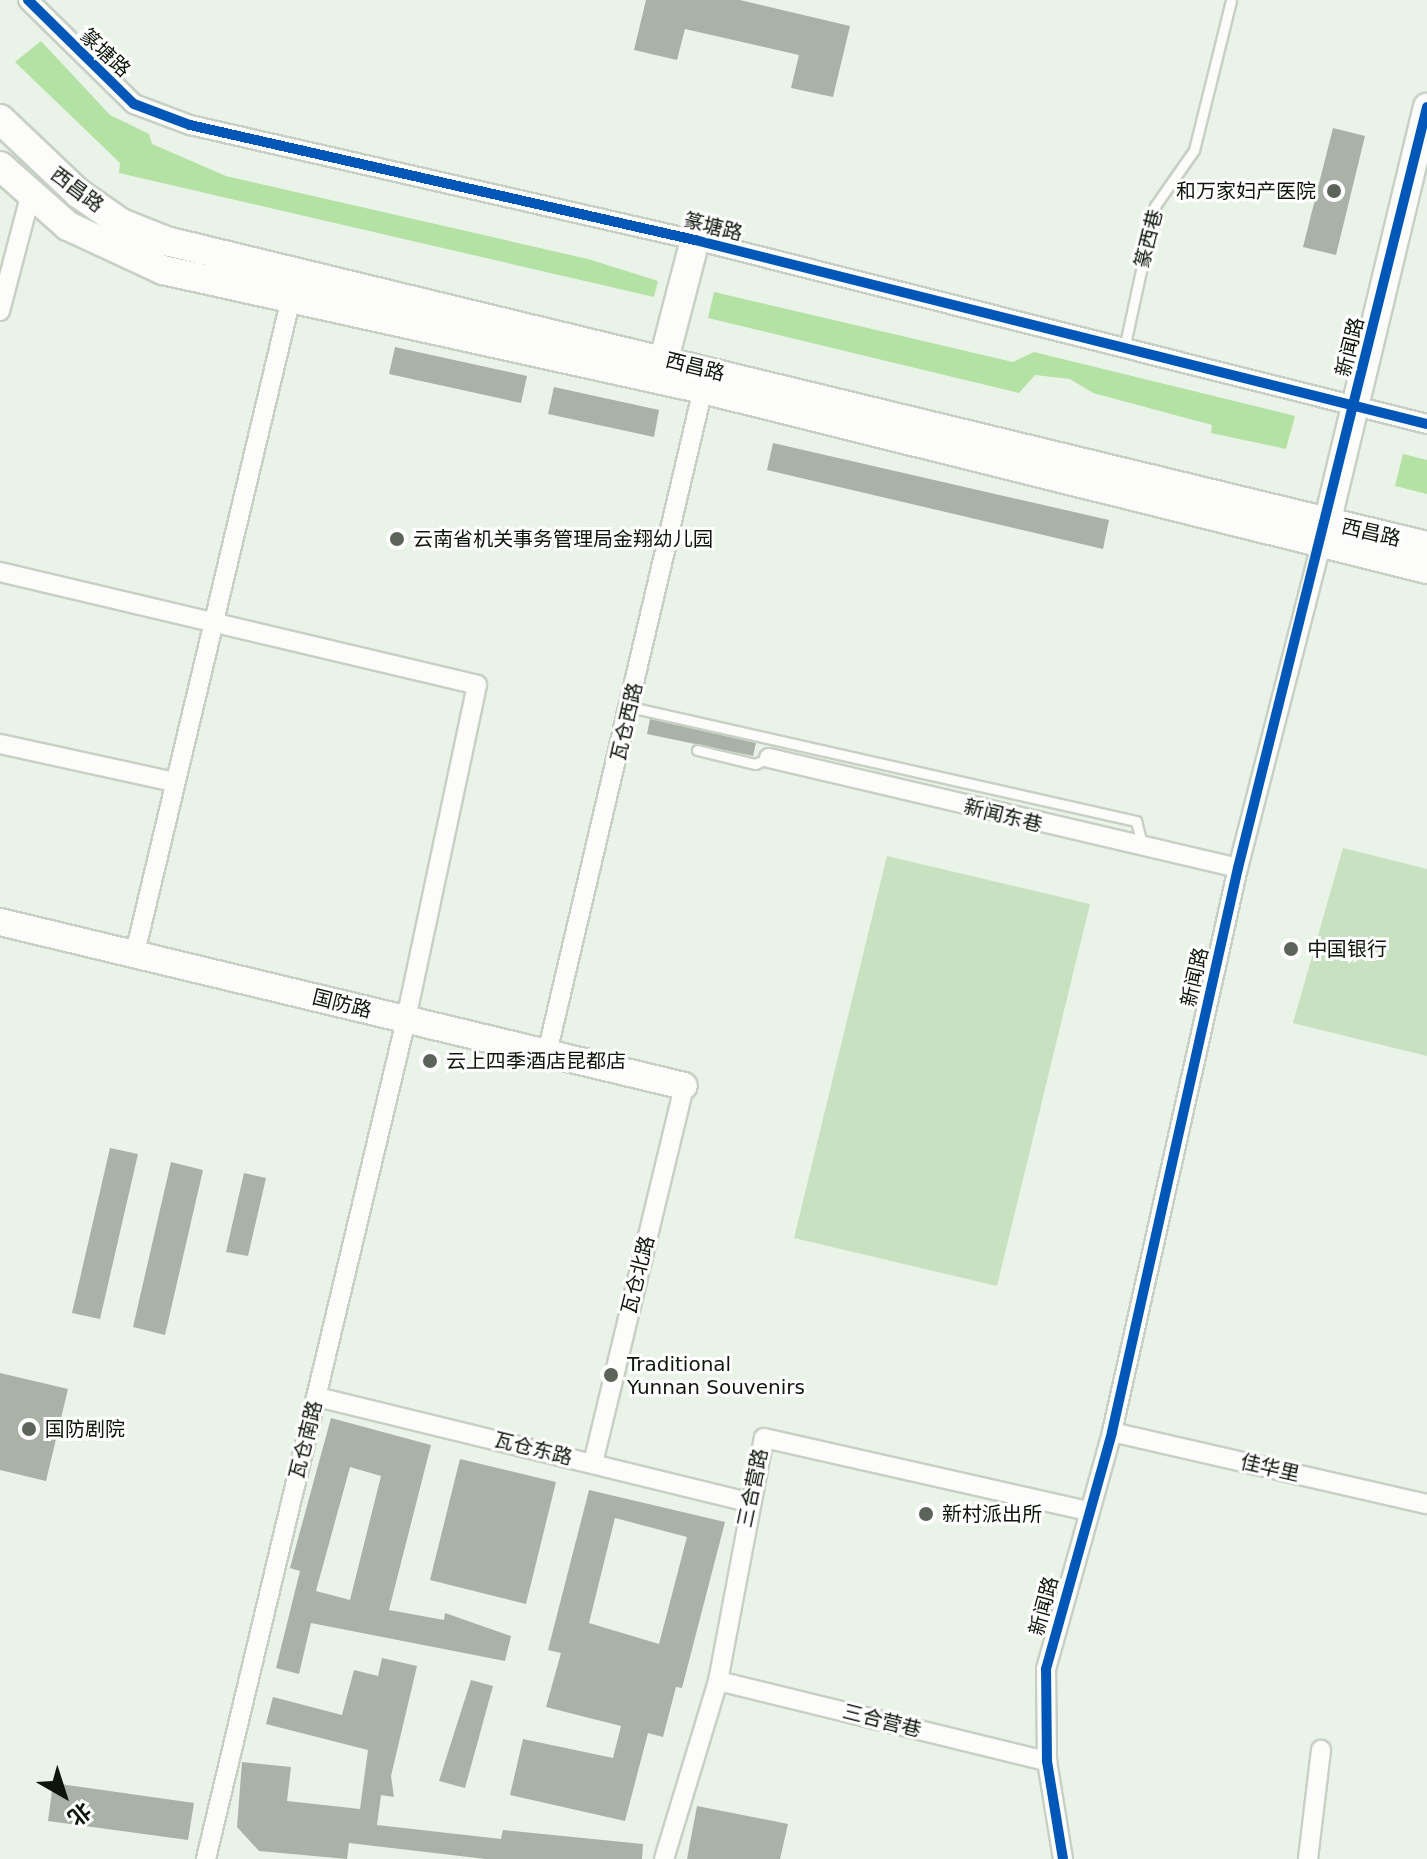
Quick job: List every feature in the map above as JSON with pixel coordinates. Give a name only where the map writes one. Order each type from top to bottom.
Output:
[{"type":"main road","name":"西昌路","points":[[0,119],[78,193],[121,223],[166,241],[664,359],[1324,533],[1427,569]]},
{"type":"main road","name":"西昌路","points":[[0,166],[30,197],[126,256],[291,298],[703,389],[1324,533],[1427,546]]},
{"type":"main road","points":[[664,359],[695,240]]},
{"type":"street","name":"篆塘路","points":[[28,0],[134,104],[190,125],[695,240],[1427,424]]},
{"type":"street","name":"新闻路","points":[[1063,1859],[1047,1761],[1046,1669],[1112,1432],[1238,868],[1324,533],[1427,107]]},
{"type":"street","points":[[0,311],[30,197]]},
{"type":"street","points":[[135,953],[291,298]]},
{"type":"street","name":"瓦仓西路","points":[[547,1053],[703,389]]},
{"type":"street","points":[[0,572],[217,619]]},
{"type":"street","name":"瓦仓南路","points":[[206,1859],[406,1020],[477,685],[217,619]]},
{"type":"street","points":[[0,744],[174,782]]},
{"type":"street","name":"新闻东巷","points":[[769,758],[1107,842],[1142,844],[1238,868]]},
{"type":"street","name":"国防路","points":[[0,922],[684,1086]]},
{"type":"street","name":"瓦仓北路","points":[[593,1463],[684,1086]]},
{"type":"street","name":"瓦仓东路","points":[[317,1397],[749,1502]]},
{"type":"street","name":"佳华里","points":[[1112,1432],[1427,1504]]},
{"type":"street","name":"三合营路","points":[[664,1859],[718,1681],[749,1502],[764,1438],[1088,1511]]},
{"type":"street","name":"三合营巷","points":[[718,1681],[1047,1761]]},
{"type":"street","points":[[1308,1859],[1321,1750]]},
{"type":"lane","name":"篆西巷","points":[[1124,349],[1155,206],[1194,150],[1231,0]]},
{"type":"lane","points":[[630,707],[1136,821],[1142,844]]},
{"type":"lane","points":[[697,750],[755,764],[769,758]]},
{"type":"shaded area","points":[[41,41],[110,115],[149,134],[152,144],[226,176],[588,259],[658,281],[654,297],[119,173],[120,163],[15,62]]},
{"type":"shaded area","points":[[714,292],[1013,362],[1034,352],[1295,416],[1286,449],[1211,433],[1212,425],[1093,393],[1070,379],[1035,375],[1019,393],[708,318]]},
{"type":"shaded area","points":[[1403,454],[1427,460],[1427,494],[1395,486]]},
{"type":"shaded area","points":[[1343,848],[1427,869],[1427,1056],[1293,1023]]},
{"type":"shaded area","points":[[887,856],[1090,904],[997,1286],[794,1238]]},
{"type":"building","points":[[646,0],[740,0],[850,26],[833,97],[791,88],[799,55],[685,29],[677,60],[634,50]]},
{"type":"building","name":"和万家妇产医院","points":[[1333,128],[1365,136],[1336,255],[1303,247]]},
{"type":"building","points":[[395,347],[527,376],[521,403],[389,374]]},
{"type":"building","points":[[554,387],[659,410],[654,437],[548,414]]},
{"type":"building","points":[[773,443],[1109,520],[1103,549],[767,470]]},
{"type":"building","points":[[650,719],[756,743],[753,756],[647,734]]},
{"type":"building","points":[[110,1148],[138,1154],[100,1319],[72,1313]]},
{"type":"building","points":[[171,1162],[203,1170],[165,1335],[133,1327]]},
{"type":"building","points":[[244,1173],[266,1178],[248,1256],[226,1252]]},
{"type":"building","name":"国防剧院","points":[[0,1373],[68,1389],[46,1481],[0,1470]]},
{"type":"building","points":[[331,1418],[431,1445],[389,1610],[444,1620],[445,1613],[511,1636],[505,1661],[311,1623],[299,1674],[276,1668],[300,1571],[290,1568]],"holes":[[[350,1467],[381,1476],[350,1600],[316,1591]]]},
{"type":"building","points":[[460,1459],[556,1482],[526,1604],[430,1580]]},
{"type":"building","points":[[589,1490],[725,1522],[682,1688],[676,1687],[663,1737],[648,1733],[625,1821],[510,1795],[523,1739],[613,1758],[621,1726],[546,1707],[561,1653],[548,1650]],"holes":[[[615,1518],[687,1537],[659,1644],[589,1623]]]},
{"type":"building","points":[[382,1658],[417,1666],[391,1776],[394,1797],[381,1795],[377,1825],[501,1839],[503,1830],[643,1844],[642,1859],[486,1859],[349,1843],[347,1859],[259,1851],[237,1827],[242,1762],[291,1767],[287,1801],[360,1809],[368,1750],[266,1724],[273,1697],[342,1715],[354,1670],[378,1676]]},
{"type":"building","points":[[471,1680],[493,1686],[465,1788],[439,1781]]},
{"type":"building","points":[[53,1783],[194,1803],[188,1840],[48,1821]]},
{"type":"building","points":[[697,1806],[788,1824],[780,1859],[687,1859]]},
{"type":"cycle path","points":[[28,0],[134,104],[190,125],[695,240],[1427,424]]},
{"type":"cycle path","points":[[1063,1859],[1047,1761],[1046,1669],[1112,1432],[1238,868],[1427,107]]},
{"type":"place","name":"和万家妇产医院","points":[[1334,191]]},
{"type":"place","name":"云南省机关事务管理局金翔幼儿园","points":[[397,539]]},
{"type":"place","name":"中国银行","points":[[1291,949]]},
{"type":"place","name":"云上四季酒店昆都店","points":[[430,1061]]},
{"type":"place","name":"Traditional Yunnan Souvenirs","points":[[611,1375]]},
{"type":"place","name":"国防剧院","points":[[29,1429]]},
{"type":"place","name":"新村派出所","points":[[926,1514]]}]
